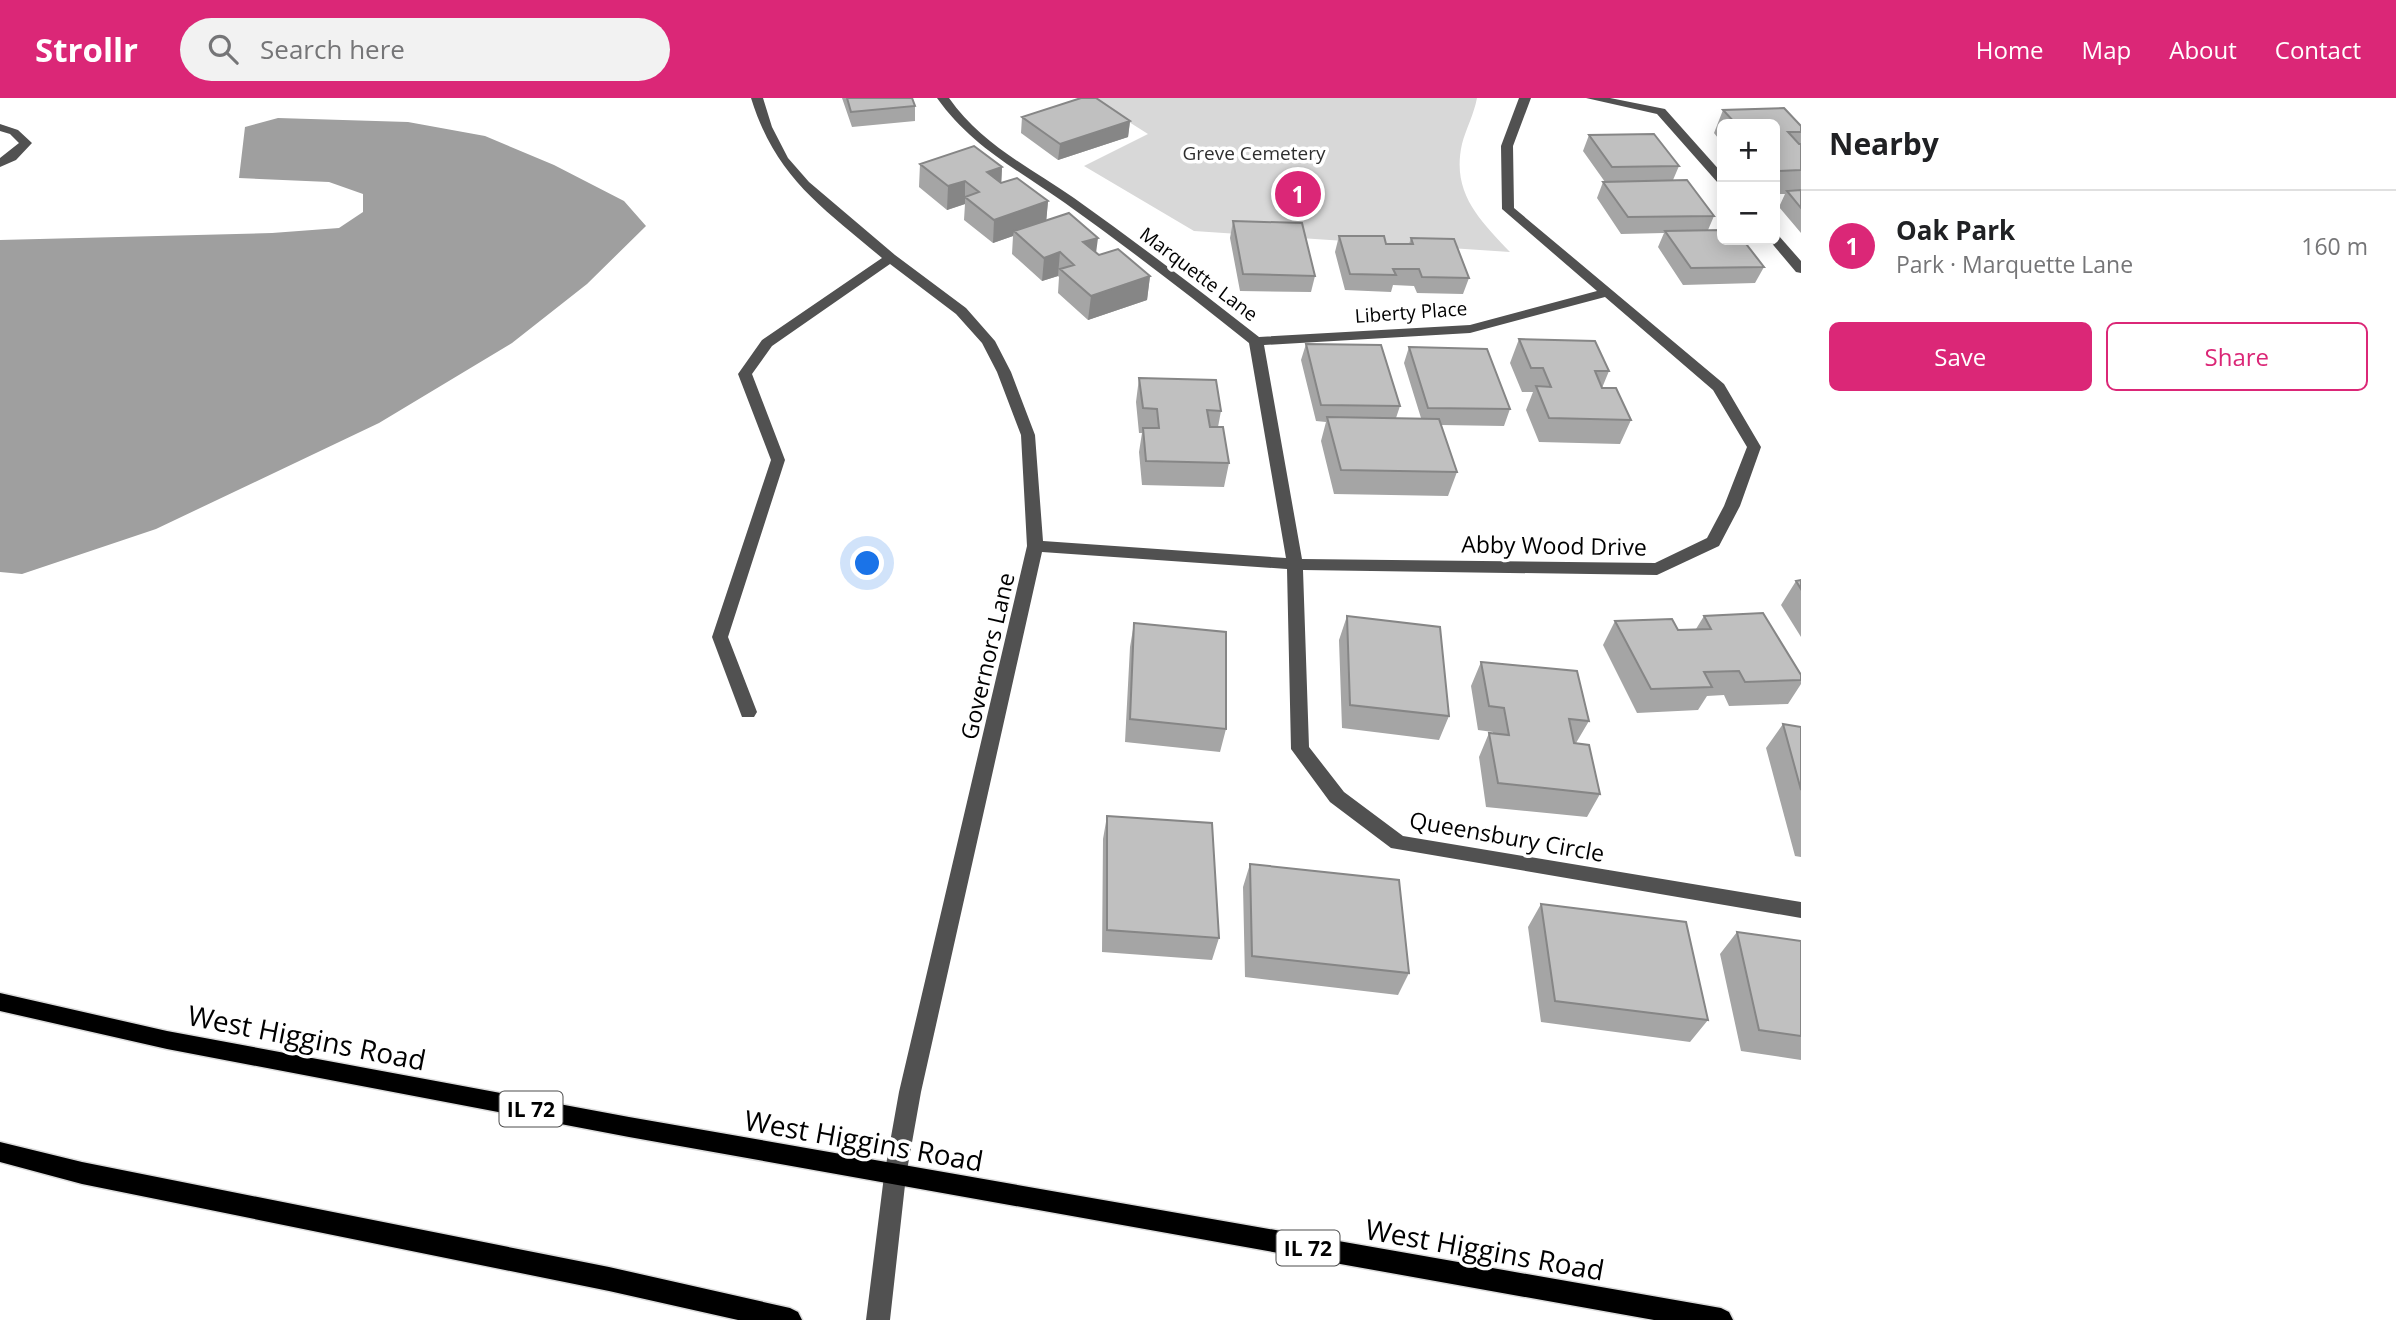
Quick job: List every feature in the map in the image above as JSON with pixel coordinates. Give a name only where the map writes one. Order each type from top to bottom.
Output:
[{"type":"main road","name":"West Higgins Road","points":[[0,1002],[312,1069],[895,1176],[1721,1320]]},
{"type":"main road","points":[[0,1153],[82,1173],[609,1279],[790,1320]]},
{"type":"street","name":"Governors Lane","points":[[757,98],[766,127],[783,159],[805,185],[890,257],[961,311],[988,341],[1004,372],[1028,435],[1035,546],[914,1079],[895,1176],[878,1320]]},
{"type":"street","name":"Marquette Lane","points":[[943,98],[976,139],[1170,273],[1256,341],[1296,564]]},
{"type":"street","name":"Abby Wood Drive","points":[[1035,546],[1296,564],[1657,569],[1713,542],[1732,506],[1754,447],[1719,387],[1508,209],[1507,146],[1525,98]]},
{"type":"street","points":[[1592,98],[1661,111],[1717,174]]},
{"type":"street","points":[[0,127],[15,132],[26,143],[12,157],[0,163]]},
{"type":"street","points":[[1780,245],[1801,269]]},
{"type":"street","points":[[748,712],[720,637],[779,460],[746,374],[767,343],[890,257]]},
{"type":"street","name":"Liberty Place","points":[[1256,341],[1470,329],[1606,293]]},
{"type":"street","name":"Queensbury Circle","points":[[1296,564],[1300,749],[1337,797],[1398,843],[1801,910]]},
{"type":"green space","name":"Greve Cemetery","points":[[1096,98],[1477,98],[1462,144],[1460,161],[1464,191],[1488,229],[1510,252],[1194,231],[1084,166],[1148,134],[1099,103]]},
{"type":"shaded area","points":[[278,118],[408,122],[485,136],[554,165],[624,201],[646,226],[587,284],[512,343],[379,423],[156,529],[22,574],[0,572],[0,240],[272,233],[339,228],[363,212],[363,194],[329,182],[239,178],[245,127]]},
{"type":"building","points":[[847,98],[912,98],[915,106],[851,112]]},
{"type":"building","points":[[1081,98],[1096,98],[1130,121],[1060,144],[1022,117]]},
{"type":"building","points":[[1784,108],[1801,126],[1801,132],[1788,132],[1801,144],[1801,170],[1780,171],[1780,119],[1731,119],[1723,110]]},
{"type":"building","points":[[1654,134],[1679,166],[1612,167],[1589,135]]},
{"type":"building","points":[[974,146],[1002,167],[987,172],[1001,183],[1017,178],[1048,201],[994,220],[965,197],[979,192],[965,181],[948,186],[920,164]]},
{"type":"building","points":[[1687,180],[1714,216],[1628,217],[1603,182]]},
{"type":"building","points":[[1801,190],[1801,208],[1787,191]]},
{"type":"building","points":[[1069,213],[1098,238],[1083,242],[1099,255],[1118,249],[1150,276],[1091,296],[1060,269],[1074,265],[1060,252],[1044,258],[1014,231]]},
{"type":"building","points":[[1233,221],[1302,223],[1315,276],[1243,274]]},
{"type":"building","points":[[1717,230],[1717,245],[1747,245],[1764,267],[1691,268],[1665,231]]},
{"type":"building","points":[[1339,236],[1384,236],[1386,244],[1413,244],[1411,238],[1454,239],[1469,278],[1422,277],[1419,269],[1393,269],[1396,275],[1350,274]]},
{"type":"building","points":[[1519,339],[1595,341],[1609,371],[1595,371],[1602,388],[1616,388],[1631,420],[1549,418],[1536,386],[1551,387],[1543,368],[1531,368]]},
{"type":"building","points":[[1306,344],[1381,345],[1400,406],[1321,405]]},
{"type":"building","points":[[1409,347],[1487,349],[1510,409],[1428,408]]},
{"type":"building","points":[[1139,378],[1216,380],[1221,411],[1207,410],[1210,427],[1223,427],[1229,463],[1146,461],[1143,428],[1159,428],[1157,409],[1143,408]]},
{"type":"building","points":[[1327,417],[1439,419],[1457,472],[1341,470]]},
{"type":"building","points":[[1763,613],[1801,675],[1801,680],[1745,682],[1739,671],[1704,672],[1712,687],[1651,689],[1615,621],[1672,619],[1678,630],[1711,629],[1704,616]]},
{"type":"building","points":[[1347,616],[1440,627],[1449,716],[1350,705]]},
{"type":"building","points":[[1134,623],[1226,632],[1226,729],[1130,719]]},
{"type":"building","points":[[1481,662],[1577,671],[1589,721],[1569,719],[1574,743],[1589,745],[1600,794],[1498,783],[1489,733],[1509,735],[1504,708],[1489,706]]},
{"type":"building","points":[[1783,724],[1801,727],[1801,790]]},
{"type":"building","points":[[1107,816],[1212,823],[1219,938],[1107,930]]},
{"type":"building","points":[[1250,864],[1399,880],[1409,973],[1252,956]]},
{"type":"building","points":[[1541,904],[1686,922],[1708,1020],[1555,1001]]},
{"type":"building","points":[[1737,932],[1801,941],[1801,1036],[1759,1030]]},
{"type":"place","name":"Oak Park","points":[[1298,194]]}]
